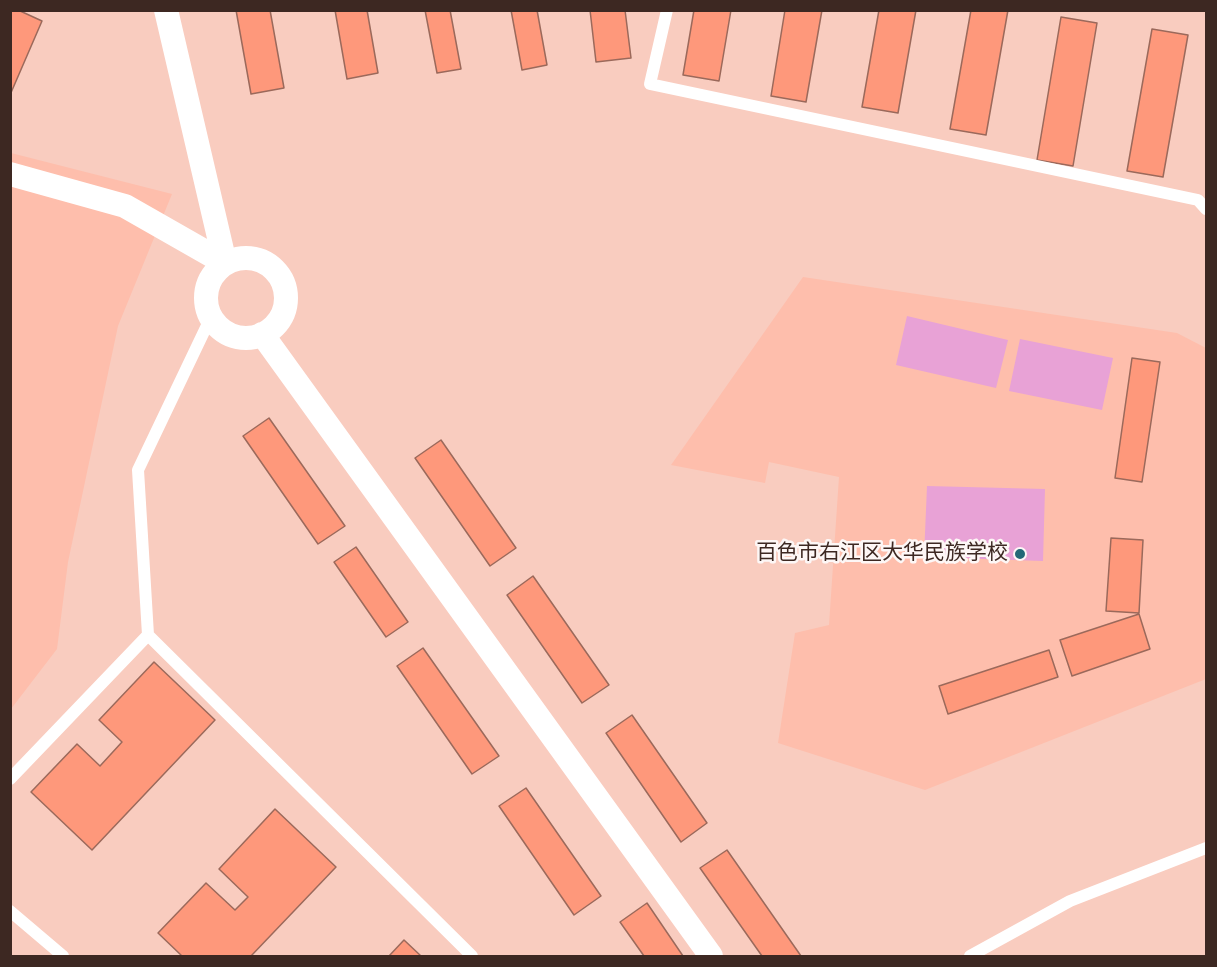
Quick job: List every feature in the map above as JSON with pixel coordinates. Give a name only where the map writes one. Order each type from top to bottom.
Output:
[{"type":"street","points":[[166,10],[225,263]]},
{"type":"street","points":[[10,174],[125,206],[225,263]]},
{"type":"street","points":[[250,258],[274,269],[282,279],[285,305],[273,327],[262,334],[238,337],[227,333],[211,317],[207,306],[208,288],[216,271],[225,263],[250,258]]},
{"type":"street","points":[[262,334],[711,957]]},
{"type":"lane","points":[[667,10],[650,84],[1198,200],[1206,209]]},
{"type":"lane","points":[[211,317],[138,470],[148,635],[472,957]]},
{"type":"lane","points":[[10,779],[148,635]]},
{"type":"lane","points":[[970,957],[1070,901],[1206,848]]},
{"type":"lane","points":[[10,910],[63,957]]},
{"type":"shaded area","points":[[11,153],[172,194],[118,326],[68,562],[57,649],[11,709]]},
{"type":"shaded area","name":"百色市右江区大华民族学校","points":[[803,277],[1177,333],[1206,348],[1206,679],[925,790],[778,743],[795,633],[829,625],[839,477],[769,462],[765,483],[671,465]]},
{"type":"shaded area","points":[[907,316],[1008,340],[996,388],[896,365]]},
{"type":"shaded area","points":[[1020,339],[1113,358],[1102,410],[1009,391]]},
{"type":"shaded area","points":[[927,486],[1045,489],[1043,561],[924,557]]},
{"type":"building","points":[[10,10],[18,10],[42,21],[10,95]]},
{"type":"building","points":[[236,10],[270,10],[284,88],[251,94]]},
{"type":"building","points":[[335,10],[367,10],[378,73],[347,79]]},
{"type":"building","points":[[425,10],[450,10],[461,69],[437,73]]},
{"type":"building","points":[[511,10],[537,10],[547,65],[522,70]]},
{"type":"building","points":[[590,10],[625,10],[631,58],[596,62]]},
{"type":"building","points":[[694,10],[731,10],[719,81],[683,75]]},
{"type":"building","points":[[785,10],[822,10],[806,102],[771,96]]},
{"type":"building","points":[[879,10],[916,10],[898,113],[862,107]]},
{"type":"building","points":[[971,10],[1008,10],[986,135],[950,129]]},
{"type":"building","points":[[1061,17],[1097,23],[1073,166],[1037,160]]},
{"type":"building","points":[[1152,29],[1188,35],[1163,177],[1127,171]]},
{"type":"building","points":[[1132,358],[1160,362],[1142,482],[1115,478]]},
{"type":"building","points":[[269,418],[345,526],[318,544],[243,436]]},
{"type":"building","points":[[441,440],[516,548],[490,566],[415,458]]},
{"type":"building","points":[[1111,538],[1143,540],[1139,613],[1106,611]]},
{"type":"building","points":[[356,547],[408,622],[386,637],[334,562]]},
{"type":"building","points":[[533,576],[609,685],[582,703],[507,595]]},
{"type":"building","points":[[1139,614],[1150,649],[1072,676],[1060,640]]},
{"type":"building","points":[[423,648],[499,756],[472,774],[397,666]]},
{"type":"building","points":[[1049,650],[1058,677],[948,714],[939,686]]},
{"type":"building","points":[[154,662],[215,720],[92,850],[31,792],[77,744],[100,766],[122,742],[99,720]]},
{"type":"building","points":[[632,715],[707,823],[681,842],[606,733]]},
{"type":"building","points":[[526,788],[601,896],[574,915],[499,806]]},
{"type":"building","points":[[275,809],[336,867],[251,956],[182,956],[158,933],[206,883],[235,910],[248,897],[219,869]]},
{"type":"building","points":[[727,850],[801,956],[762,956],[700,868]]},
{"type":"building","points":[[647,903],[683,956],[644,956],[620,922]]},
{"type":"building","points":[[404,940],[421,956],[389,956]]},
{"type":"place","name":"百色市右江区大华民族学校","points":[[1020,554]]}]
